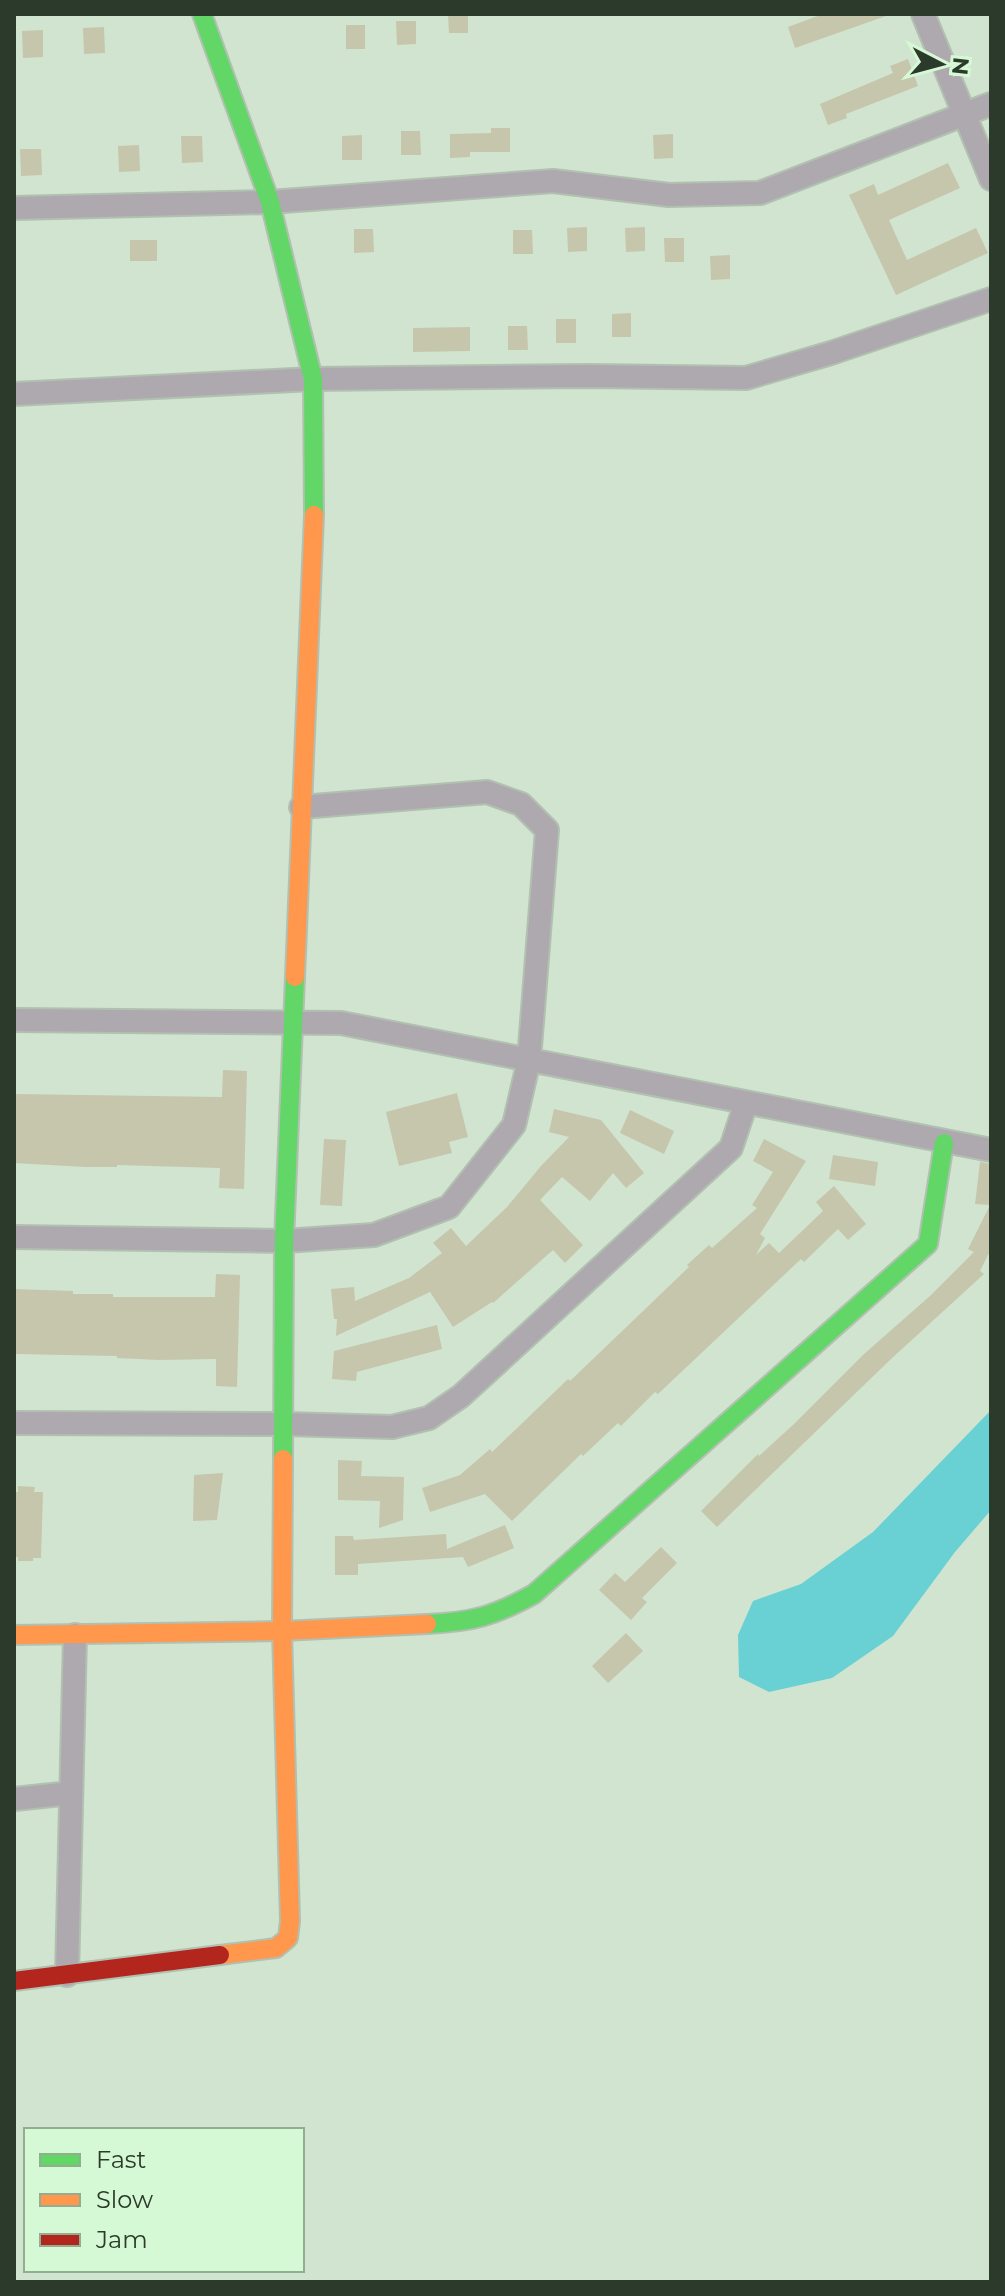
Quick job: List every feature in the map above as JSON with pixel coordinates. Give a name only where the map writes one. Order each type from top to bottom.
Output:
[{"type":"street","points":[[14,1981],[276,1948],[288,1938],[290,1921],[282,1631],[284,1241],[315,482],[313,379],[270,202],[202,14]]},
{"type":"street","points":[[923,14],[991,179]]},
{"type":"street","points":[[14,208],[270,202],[553,181],[669,195],[760,193],[991,104]]},
{"type":"street","points":[[14,394],[313,379],[746,378],[991,299]]},
{"type":"street","points":[[14,1237],[284,1241],[374,1235],[449,1207],[514,1125],[529,1060],[547,830],[521,804],[487,792],[301,807]]},
{"type":"street","points":[[14,1020],[341,1023],[991,1150]]},
{"type":"street","points":[[14,1423],[392,1427],[429,1418],[461,1396],[731,1148],[746,1103]]},
{"type":"street","points":[[14,1635],[282,1631],[453,1623],[497,1614],[534,1594],[928,1244],[944,1143]]},
{"type":"street","points":[[67,1975],[75,1635]]},
{"type":"street","points":[[14,1799],[71,1793]]},
{"type":"water","points":[[991,1410],[991,1510],[955,1552],[893,1636],[832,1678],[769,1692],[739,1677],[738,1635],[753,1601],[801,1584],[873,1532]]},
{"type":"building","points":[[448,14],[468,14],[468,33],[449,33]]},
{"type":"building","points":[[823,14],[886,16],[795,48],[788,27]]},
{"type":"building","points":[[396,21],[416,21],[416,44],[397,45]]},
{"type":"building","points":[[346,25],[365,25],[365,49],[346,49]]},
{"type":"building","points":[[104,27],[105,53],[84,54],[83,28]]},
{"type":"building","points":[[43,30],[43,57],[23,58],[22,31]]},
{"type":"building","points":[[908,59],[918,86],[846,114],[847,118],[828,125],[820,104],[893,73],[890,66]]},
{"type":"building","points":[[491,128],[510,128],[510,152],[470,152],[470,157],[450,158],[450,134],[491,133]]},
{"type":"building","points":[[401,131],[420,131],[421,155],[401,155]]},
{"type":"building","points":[[673,134],[673,158],[654,159],[653,135]]},
{"type":"building","points":[[362,135],[362,160],[342,160],[342,136]]},
{"type":"building","points":[[181,136],[202,136],[203,162],[182,163]]},
{"type":"building","points":[[139,145],[140,171],[119,172],[118,146]]},
{"type":"building","points":[[20,149],[41,149],[42,175],[21,176]]},
{"type":"building","points":[[948,163],[960,188],[889,220],[907,260],[976,228],[988,253],[896,295],[849,195],[874,184],[878,195]]},
{"type":"building","points":[[587,227],[587,251],[568,252],[567,228]]},
{"type":"building","points":[[645,227],[645,251],[626,252],[625,228]]},
{"type":"building","points":[[354,229],[373,229],[374,252],[354,253]]},
{"type":"building","points":[[513,230],[532,230],[533,254],[513,254]]},
{"type":"building","points":[[664,238],[684,238],[684,262],[665,262]]},
{"type":"building","points":[[130,240],[157,240],[157,261],[130,261]]},
{"type":"building","points":[[730,255],[730,279],[711,280],[710,256]]},
{"type":"building","points":[[631,313],[631,337],[612,337],[612,314]]},
{"type":"building","points":[[556,319],[576,319],[576,343],[556,343]]},
{"type":"building","points":[[508,326],[527,326],[528,350],[508,350]]},
{"type":"building","points":[[470,327],[470,351],[413,352],[413,328]]},
{"type":"building","points":[[223,1070],[247,1071],[244,1189],[219,1188],[220,1168],[14,1163],[14,1094],[222,1097]]},
{"type":"building","points":[[457,1093],[468,1137],[449,1142],[452,1153],[399,1166],[386,1112]]},
{"type":"building","points":[[554,1109],[601,1120],[644,1173],[626,1188],[613,1173],[590,1201],[562,1177],[540,1200],[583,1245],[565,1263],[553,1250],[493,1303],[453,1327],[430,1292],[336,1336],[337,1319],[334,1319],[331,1289],[354,1287],[355,1301],[409,1278],[442,1253],[433,1243],[451,1228],[466,1246],[507,1207],[569,1137],[549,1132]]},
{"type":"building","points":[[630,1110],[674,1131],[664,1154],[620,1133]]},
{"type":"building","points":[[324,1139],[346,1140],[342,1206],[320,1205]]},
{"type":"building","points":[[764,1139],[806,1161],[760,1234],[765,1238],[756,1255],[769,1243],[779,1253],[823,1211],[816,1202],[834,1186],[866,1224],[848,1240],[838,1229],[804,1262],[801,1259],[658,1394],[655,1392],[621,1426],[618,1423],[583,1456],[581,1454],[512,1521],[485,1494],[430,1512],[422,1488],[460,1475],[490,1449],[492,1452],[689,1267],[687,1265],[709,1245],[712,1248],[757,1208],[752,1205],[773,1172],[753,1161]]},
{"type":"building","points":[[833,1155],[878,1162],[875,1186],[829,1179]]},
{"type":"building","points":[[980,1162],[991,1164],[991,1249],[980,1271],[984,1274],[717,1527],[701,1511],[974,1252],[968,1249],[990,1205],[975,1204]]},
{"type":"building","points":[[216,1274],[240,1275],[237,1387],[216,1386],[216,1359],[159,1360],[14,1354],[14,1289],[113,1294],[113,1297],[215,1297]]},
{"type":"building","points":[[437,1325],[442,1349],[357,1372],[356,1381],[332,1379],[334,1351]]},
{"type":"building","points":[[338,1460],[362,1461],[361,1476],[404,1477],[403,1520],[379,1528],[380,1501],[338,1500]]},
{"type":"building","points":[[223,1473],[217,1520],[193,1521],[194,1475]]},
{"type":"building","points":[[18,1486],[35,1487],[34,1492],[43,1492],[41,1558],[33,1558],[33,1561],[18,1561],[18,1557],[14,1557],[14,1492],[18,1492]]},
{"type":"building","points":[[505,1525],[514,1548],[468,1567],[463,1557],[358,1564],[358,1575],[335,1575],[335,1536],[353,1536],[354,1540],[446,1534],[447,1549]]},
{"type":"building","points":[[661,1547],[677,1563],[642,1598],[647,1602],[631,1620],[599,1590],[615,1573],[625,1582]]},
{"type":"building","points":[[626,1633],[643,1651],[608,1683],[592,1666]]},
{"type":"traffic: fast","points":[[202,14],[270,202],[313,379],[314,515]]},
{"type":"traffic: fast","points":[[283,1459],[284,1241],[295,977]]},
{"type":"traffic: fast","points":[[427,1624],[458,1622],[483,1616],[534,1594],[928,1244],[944,1143]]},
{"type":"traffic: slow","points":[[295,977],[314,515]]},
{"type":"traffic: slow","points":[[220,1955],[276,1948],[288,1938],[282,1631],[283,1459]]},
{"type":"traffic: slow","points":[[14,1635],[282,1631],[427,1624]]},
{"type":"traffic: jam","points":[[14,1981],[220,1955]]}]
